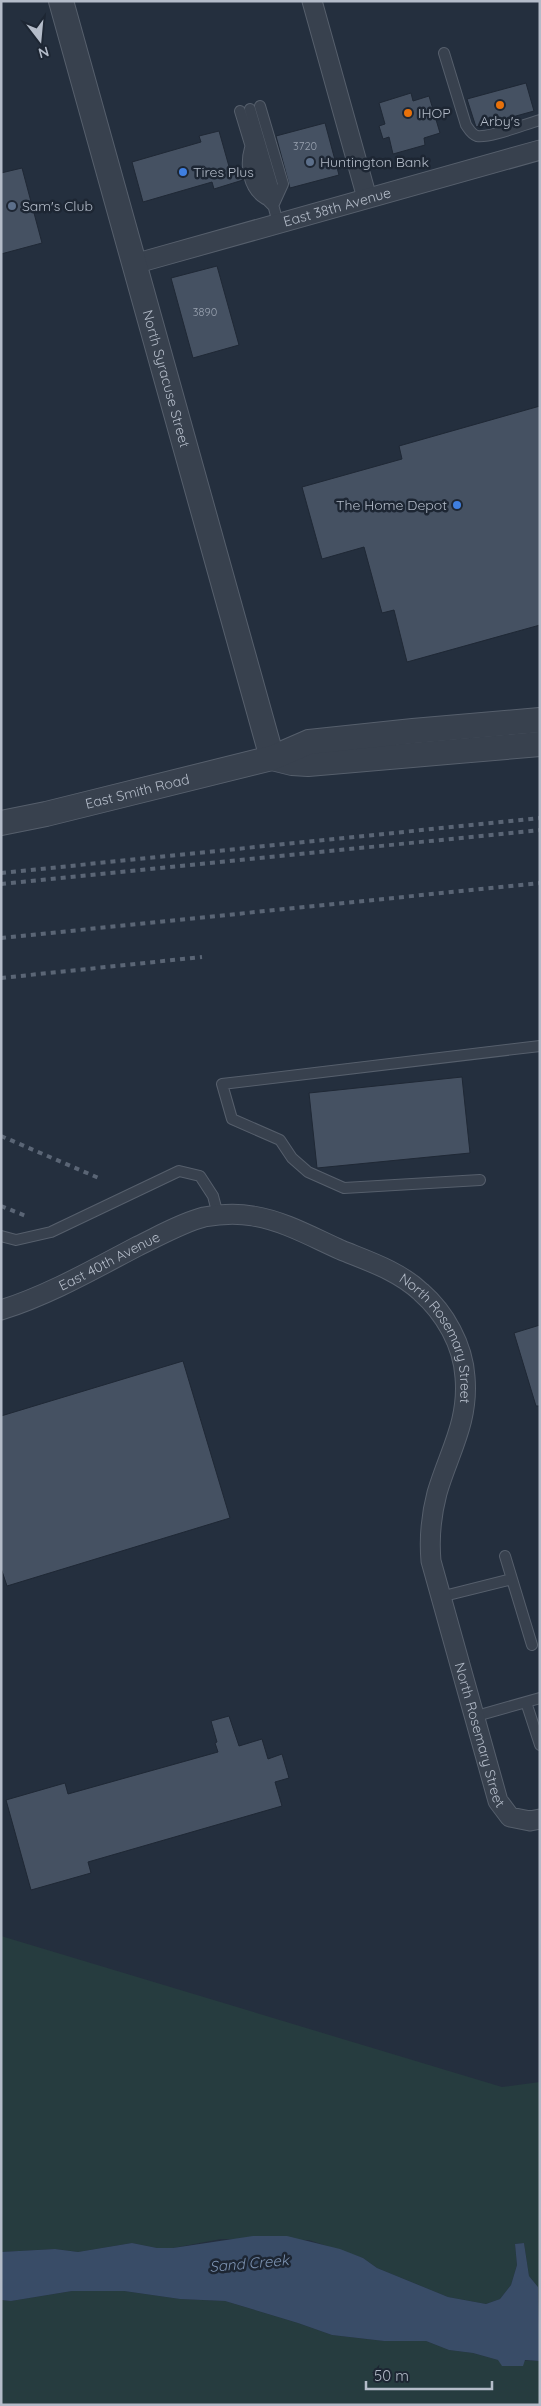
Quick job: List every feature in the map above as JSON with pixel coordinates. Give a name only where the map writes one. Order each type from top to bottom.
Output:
[{"type":"street","name":"North Syracuse Street","points":[[61,1],[272,758]]},
{"type":"street","points":[[312,1],[367,198]]},
{"type":"street","name":"East 38th Avenue","points":[[134,264],[273,209],[367,198],[540,150]]},
{"type":"street","name":"East Smith Road","points":[[1,823],[46,814],[272,758],[309,742],[413,730],[540,720]]},
{"type":"street","name":"East Smith Road","points":[[272,758],[292,763],[308,764],[540,744]]},
{"type":"street","name":"East 40th Avenue","points":[[1,1310],[50,1291],[164,1233],[202,1218],[218,1215]]},
{"type":"street","name":"North Rosemary Street","points":[[218,1215],[252,1216],[277,1221],[392,1272],[420,1291],[447,1322],[463,1363],[466,1389],[460,1434],[438,1493],[430,1527],[430,1561],[498,1801],[510,1817],[530,1821],[540,1819]]},
{"type":"lane","points":[[444,53],[466,125],[471,133],[477,136],[486,135],[540,120]]},
{"type":"lane","points":[[250,109],[283,184],[273,209],[250,147],[250,109]]},
{"type":"lane","points":[[480,1180],[344,1188],[308,1172],[292,1158],[280,1140],[232,1119],[222,1084],[540,1046]]},
{"type":"lane","points":[[1,1236],[16,1240],[51,1232],[179,1170],[200,1176],[213,1196],[218,1215]]},
{"type":"lane","points":[[505,1556],[532,1645]]},
{"type":"lane","points":[[440,1597],[512,1579]]},
{"type":"lane","points":[[473,1717],[540,1698]]},
{"type":"lane","points":[[526,1702],[540,1745]]},
{"type":"green space","points":[[1,1936],[502,2087],[540,2082],[540,2310],[538,2287],[529,2276],[524,2243],[515,2244],[517,2265],[511,2285],[500,2299],[486,2304],[448,2297],[377,2268],[363,2258],[309,2240],[221,2239],[173,2248],[157,2248],[132,2243],[78,2252],[55,2249],[1,2252]]},
{"type":"green space","points":[[72,2291],[124,2291],[180,2299],[225,2301],[332,2335],[384,2341],[426,2341],[449,2350],[473,2353],[498,2360],[540,2361],[540,2405],[1,2405],[1,2300],[11,2301]]},
{"type":"water","name":"Sand Creek","points":[[253,2236],[287,2236],[340,2249],[363,2258],[377,2268],[448,2297],[486,2304],[500,2299],[511,2285],[517,2265],[515,2244],[524,2243],[529,2276],[538,2287],[540,2361],[525,2360],[523,2366],[502,2366],[498,2360],[473,2353],[449,2350],[426,2341],[384,2341],[332,2335],[225,2301],[180,2299],[124,2291],[72,2291],[11,2301],[1,2300],[1,2252],[55,2249],[78,2252],[132,2243],[157,2248],[173,2248]]},
{"type":"building","points":[[526,83],[534,111],[476,127],[467,99]]},
{"type":"building","name":"IHOP","points":[[411,93],[413,101],[429,96],[440,133],[424,138],[425,145],[393,154],[389,137],[383,139],[379,126],[385,124],[379,103]]},
{"type":"building","points":[[325,123],[339,175],[290,188],[276,136]]},
{"type":"building","name":"Tires Plus","points":[[219,131],[230,170],[241,167],[243,180],[214,189],[212,182],[143,202],[132,162],[201,142],[199,136]]},
{"type":"building","points":[[22,168],[42,243],[1,254],[1,173]]},
{"type":"building","points":[[217,266],[239,345],[193,358],[171,278]]},
{"type":"building","name":"The Home Depot","points":[[540,406],[540,625],[407,662],[394,610],[382,613],[364,547],[322,559],[302,487],[402,459],[399,446]]},
{"type":"building","points":[[462,1077],[470,1153],[317,1168],[309,1093]]},
{"type":"building","points":[[540,1325],[540,1406],[536,1406],[514,1333]]},
{"type":"building","points":[[183,1361],[230,1518],[7,1586],[1,1568],[1,1416]]},
{"type":"building","points":[[229,1716],[239,1746],[262,1739],[268,1759],[282,1754],[289,1778],[275,1782],[282,1806],[88,1862],[91,1873],[31,1890],[6,1800],[65,1783],[68,1794],[218,1752],[211,1721]]},
{"type":"railway","points":[[1,873],[540,818]]},
{"type":"railway","points":[[1,884],[540,830]]},
{"type":"railway","points":[[1,938],[540,883]]},
{"type":"railway","points":[[1,978],[202,957]]},
{"type":"railway","points":[[1,1136],[101,1179]]},
{"type":"railway","points":[[1,1206],[26,1216]]},
{"type":"place","name":"Arby's","points":[[500,105]]},
{"type":"place","name":"IHOP","points":[[408,113]]},
{"type":"place","name":"Huntington Bank","points":[[310,162]]},
{"type":"place","name":"Tires Plus","points":[[183,172]]},
{"type":"place","name":"Sam's Club","points":[[12,206]]},
{"type":"place","name":"The Home Depot","points":[[457,505]]}]
